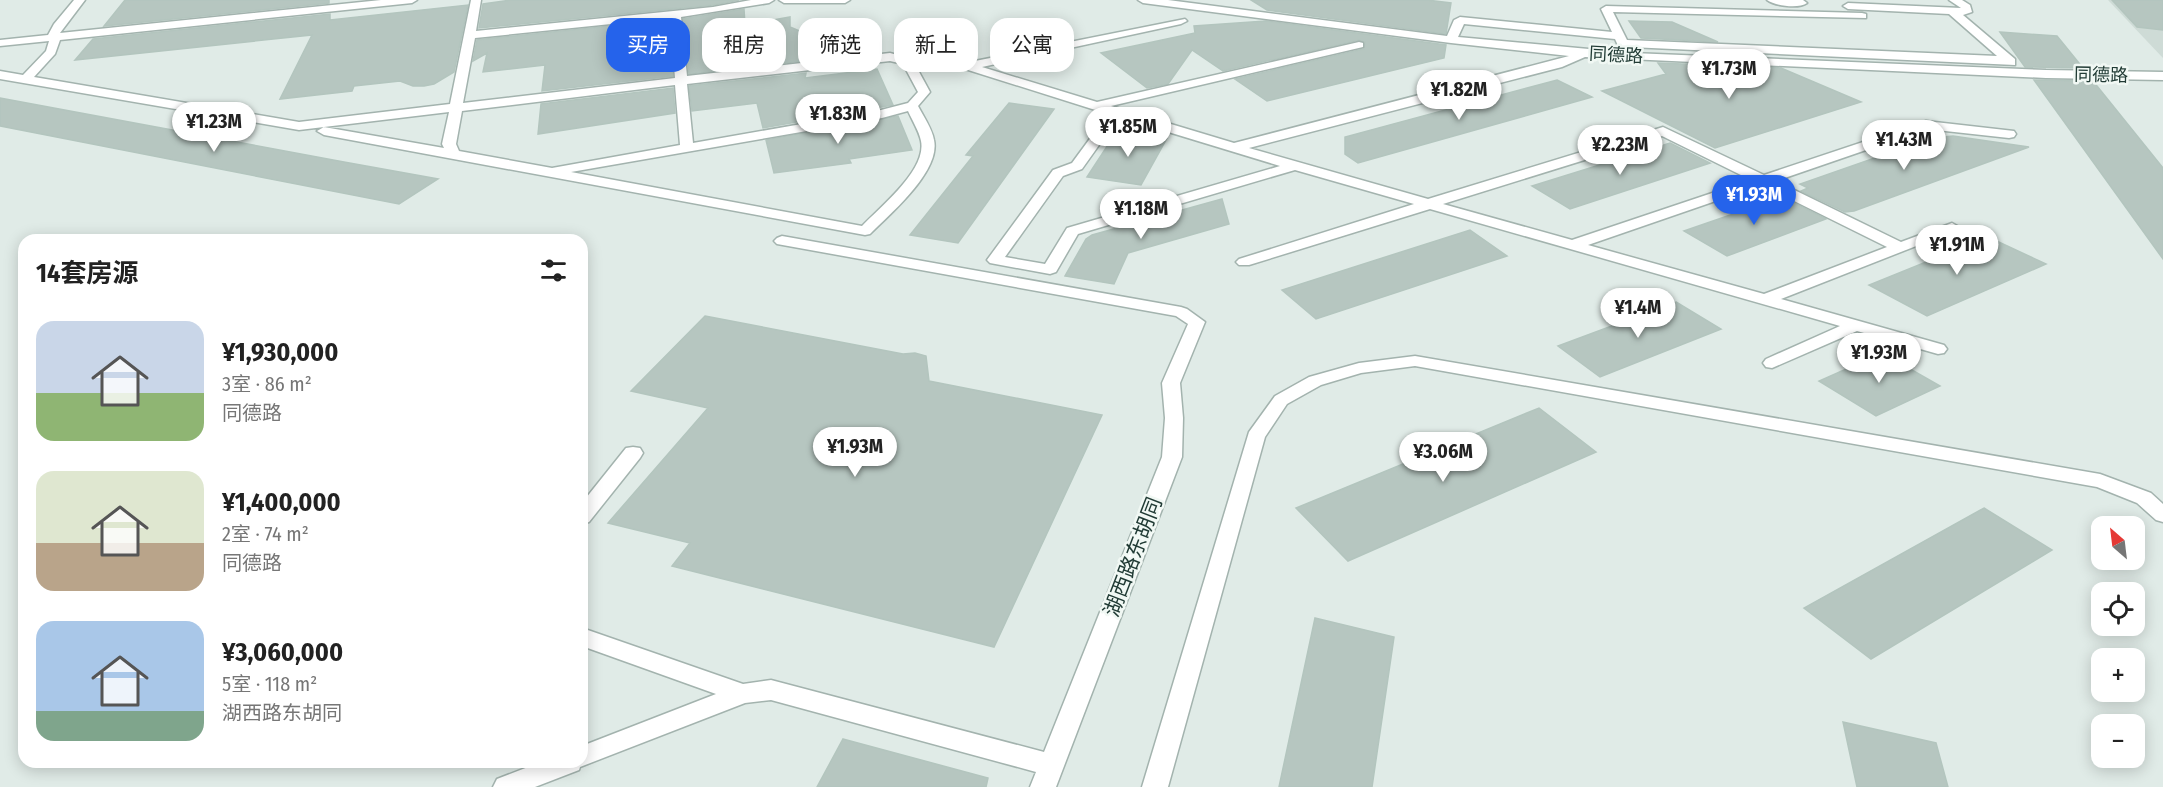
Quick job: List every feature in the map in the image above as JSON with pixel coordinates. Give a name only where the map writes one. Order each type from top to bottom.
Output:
[{"type":"street","points":[[26,79],[51,52],[55,41],[53,37],[58,26],[80,0]]},
{"type":"street","points":[[269,15],[277,0]]},
{"type":"street","points":[[0,43],[412,0]]},
{"type":"street","points":[[454,154],[448,144],[476,0]]},
{"type":"street","points":[[470,35],[675,14],[770,0]]},
{"type":"street","points":[[784,0],[845,0]]},
{"type":"street","name":"同德路","points":[[1143,0],[1451,40],[1585,54],[2024,74],[2163,76]]},
{"type":"street","points":[[1772,0],[1953,6],[2024,74]]},
{"type":"street","points":[[1629,56],[1603,4],[1862,16]]},
{"type":"street","points":[[675,14],[687,147]]},
{"type":"street","points":[[1451,40],[1460,20],[1621,39],[2008,60]]},
{"type":"street","points":[[1181,21],[969,66],[1295,166],[1938,350]]},
{"type":"street","points":[[1096,106],[1359,45]]},
{"type":"street","points":[[1235,148],[1558,64],[1585,54]]},
{"type":"street","points":[[299,126],[890,57],[908,62],[924,92],[912,106],[882,114],[545,172]]},
{"type":"street","points":[[0,75],[299,126],[865,231],[916,176],[928,157],[928,142],[912,106]]},
{"type":"street","points":[[1116,112],[1077,166],[1058,173],[995,260],[1050,269],[1072,231],[1295,166]]},
{"type":"street","points":[[1572,245],[1926,125],[2009,134]]},
{"type":"street","points":[[1244,262],[1449,196],[1663,131],[1900,247]]},
{"type":"street","points":[[1764,300],[1952,227]]},
{"type":"street","name":"湖西路东胡同","points":[[782,241],[1180,312],[1197,322],[1171,383],[1174,418],[1172,457],[1047,776]]},
{"type":"street","points":[[1772,363],[1855,326]]},
{"type":"street","points":[[1155,787],[1256,436],[1281,400],[1315,381],[1359,368],[1415,361],[2100,480],[2144,498],[2163,515]]},
{"type":"street","points":[[588,509],[633,453]]},
{"type":"street","points":[[588,639],[743,694]]},
{"type":"street","points":[[588,755],[743,694],[771,690],[1047,776]]},
{"type":"street","points":[[506,787],[555,768]]},
{"type":"shaded area","points":[[2108,0],[2163,0],[2163,58]]},
{"type":"building","points":[[125,0],[329,0],[329,3],[104,26]]},
{"type":"building","points":[[511,0],[739,0],[713,5],[479,28],[483,4]]},
{"type":"building","points":[[1251,0],[1427,0],[1451,3],[1446,34],[1267,10]]},
{"type":"building","points":[[2112,0],[2163,0],[2163,30],[2137,27]]},
{"type":"building","points":[[468,5],[454,72],[434,84],[424,86],[413,86],[400,81],[354,86],[352,91],[280,99],[312,35],[75,60],[93,39],[330,14],[330,20]]},
{"type":"building","points":[[744,9],[745,18],[702,18],[702,72],[706,72],[689,74],[689,18]]},
{"type":"building","points":[[790,17],[790,27],[798,30],[798,61],[786,63],[784,18]]},
{"type":"building","points":[[1266,21],[1446,45],[1444,58],[1267,101],[1235,79],[1364,49],[1365,42],[1359,40],[1223,71],[1192,50],[1168,84],[1147,88],[1101,53],[1195,33],[1194,26]]},
{"type":"building","points":[[1629,21],[1672,22],[1718,42],[1641,38]]},
{"type":"building","points":[[606,26],[606,72],[673,72],[673,76],[542,91],[545,65],[483,72],[487,53],[473,61],[477,40]]},
{"type":"building","points":[[2000,32],[2057,36],[2083,68],[2025,67]]},
{"type":"building","points":[[1658,63],[1781,68],[1861,102],[1715,148],[1602,91],[1666,74]]},
{"type":"building","points":[[853,72],[878,72],[893,105],[763,128],[757,103],[692,111],[689,86],[806,73],[805,78]]},
{"type":"building","points":[[1557,80],[1592,97],[1358,163],[1345,154],[1345,137]]},
{"type":"building","points":[[2034,80],[2093,81],[2163,168],[2163,259]]},
{"type":"building","points":[[673,88],[675,113],[538,134],[541,104]]},
{"type":"building","points":[[0,98],[438,179],[399,204],[0,126]]},
{"type":"building","points":[[1009,103],[1054,109],[958,243],[910,235],[973,156],[966,155]]},
{"type":"building","points":[[898,116],[912,150],[849,159],[851,163],[774,173],[766,140]]},
{"type":"building","points":[[1117,131],[1167,138],[1141,185],[1087,177]]},
{"type":"building","points":[[1953,136],[2029,147],[1854,211],[1845,212],[1801,191],[1808,188],[1800,184],[1932,138]]},
{"type":"building","points":[[1670,143],[1710,163],[1570,209],[1532,186]]},
{"type":"building","points":[[1782,197],[1826,219],[1727,256],[1684,231]]},
{"type":"building","points":[[1222,199],[1229,224],[1128,253],[1114,284],[1065,276],[1086,239],[1092,235]]},
{"type":"building","points":[[1470,230],[1507,256],[1316,319],[1282,290]]},
{"type":"building","points":[[1988,237],[2046,264],[1927,316],[1869,285]]},
{"type":"building","points":[[1676,302],[1721,329],[1600,377],[1558,346]]},
{"type":"building","points":[[705,316],[903,354],[915,353],[926,356],[929,381],[1102,415],[994,647],[672,566],[690,543],[608,523],[708,408],[631,391]]},
{"type":"building","points":[[1882,353],[1940,386],[1876,416],[1819,381]]},
{"type":"building","points":[[1539,408],[1596,452],[1348,561],[1296,508]]},
{"type":"building","points":[[1984,508],[2052,550],[1871,659],[1804,608]]},
{"type":"building","points":[[1315,618],[1394,637],[1372,787],[1279,787]]},
{"type":"building","points":[[1843,722],[1936,743],[1948,787],[1857,787]]},
{"type":"building","points":[[843,739],[988,778],[986,787],[817,787]]}]
